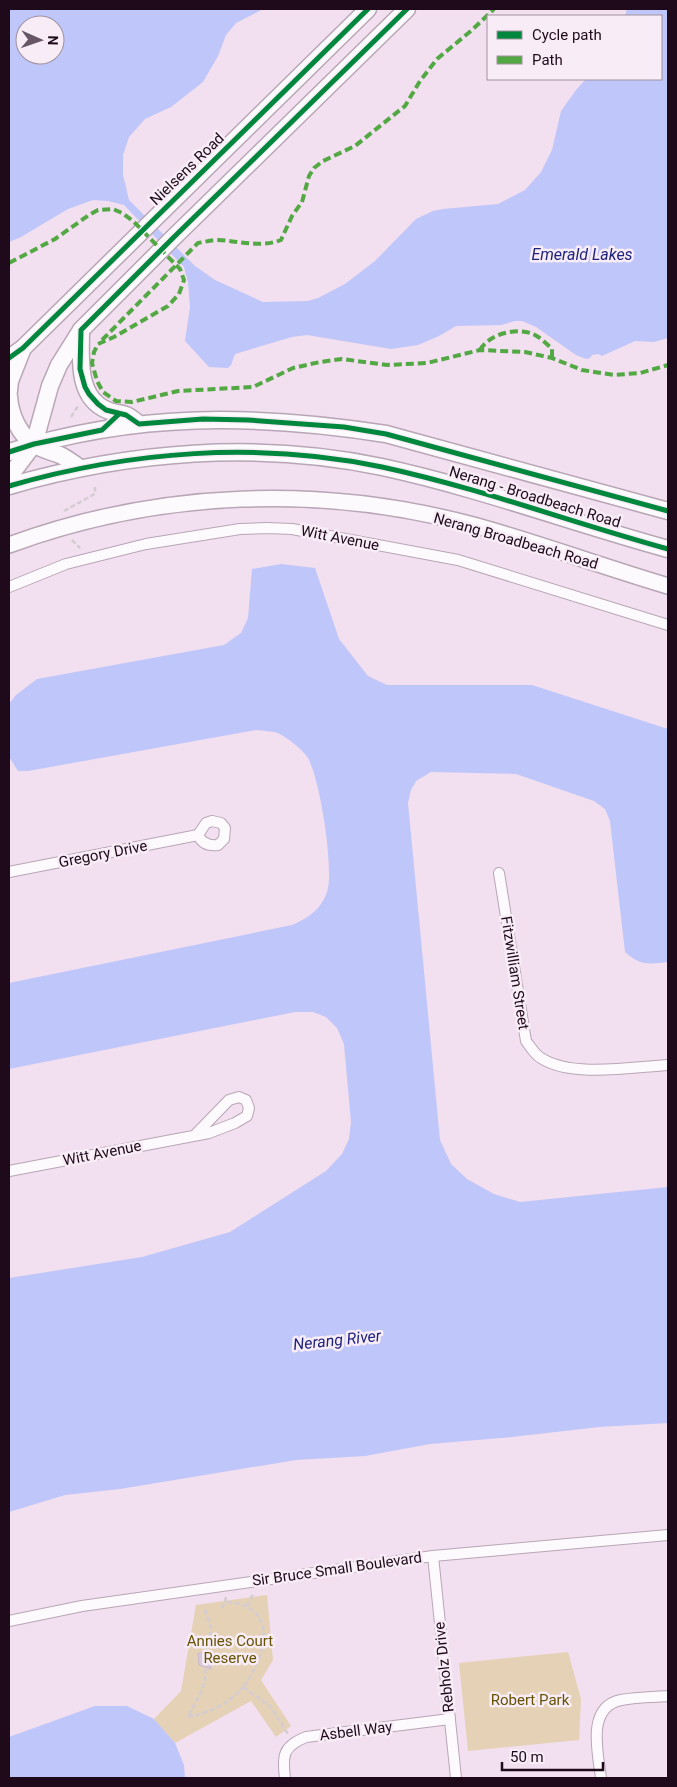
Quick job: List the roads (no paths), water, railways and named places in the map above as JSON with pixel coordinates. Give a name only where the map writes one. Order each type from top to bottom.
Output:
[{"type":"main road","name":"Nielsens Road","points":[[9,358],[23,348],[368,9]]},
{"type":"main road","points":[[9,477],[34,444],[50,386],[59,365],[81,330],[407,9]]},
{"type":"main road","points":[[81,330],[80,368],[85,387],[98,404],[106,410],[126,415],[139,424]]},
{"type":"main road","points":[[9,391],[10,381],[23,348]]},
{"type":"main road","points":[[9,396],[12,416],[17,425],[34,444],[61,455],[80,468]]},
{"type":"main road","name":"Nerang - Broadbeach Road","points":[[9,452],[70,436],[139,424],[203,419],[248,420],[344,428],[428,444],[668,511]]},
{"type":"main road","name":"Nerang - Broadbeach Road","points":[[9,486],[80,468],[153,457],[216,452],[288,454],[383,467],[446,483],[668,550]]},
{"type":"street","name":"Nerang Broadbeach Road","points":[[9,545],[85,521],[160,506],[206,500],[243,498],[314,499],[394,508],[477,526],[668,586]]},
{"type":"street","name":"Witt Avenue","points":[[9,587],[47,571],[86,558],[146,544],[240,529],[292,529],[458,560],[668,625]]},
{"type":"street","name":"Gregory Drive","points":[[9,872],[198,835]]},
{"type":"street","name":"Fitzwilliam Street","points":[[500,873],[526,1041],[540,1058],[564,1068],[594,1070],[668,1065]]},
{"type":"street","name":"Witt Avenue","points":[[9,1171],[209,1133],[246,1116],[249,1108],[246,1100],[239,1097],[229,1100],[196,1134]]},
{"type":"street","name":"Sir Bruce Small Boulevard","points":[[9,1620],[82,1606],[432,1556],[668,1535]]},
{"type":"street","name":"Rebholz Drive","points":[[432,1556],[456,1778]]},
{"type":"street","points":[[601,1778],[597,1740],[598,1722],[605,1707],[620,1700],[668,1696]]},
{"type":"street","name":"Asbell Way","points":[[284,1773],[284,1754],[292,1742],[306,1737],[450,1719]]},
{"type":"water","name":"Emerald Lakes","points":[[9,9],[263,9],[236,23],[226,35],[218,56],[203,82],[171,107],[145,119],[129,137],[123,155],[123,175],[129,200],[195,266],[215,280],[263,302],[308,301],[318,298],[345,284],[375,261],[416,219],[433,211],[443,209],[498,204],[525,190],[541,172],[552,150],[561,111],[585,80],[662,80],[662,15],[625,15],[627,9],[668,9],[668,338],[654,342],[635,341],[602,356],[598,354],[592,355],[586,359],[576,355],[536,327],[522,321],[515,321],[501,325],[456,326],[418,345],[391,349],[307,335],[292,337],[235,354],[228,368],[209,367],[185,341],[190,307],[188,282],[184,267],[124,205],[93,200],[68,209],[9,242]]},
{"type":"water","name":"Nerang River","points":[[281,564],[315,568],[339,639],[368,676],[387,685],[532,685],[668,729],[668,962],[640,962],[625,952],[610,821],[605,809],[594,801],[516,774],[431,772],[416,781],[411,790],[408,803],[440,1140],[451,1164],[467,1179],[494,1194],[520,1202],[668,1187],[668,1423],[599,1427],[430,1444],[365,1456],[296,1460],[120,1489],[65,1495],[9,1512],[9,1278],[142,1257],[230,1232],[326,1171],[342,1154],[349,1139],[351,1122],[344,1044],[337,1028],[326,1017],[313,1012],[295,1012],[9,1069],[9,983],[292,925],[310,915],[323,901],[328,888],[329,861],[321,802],[313,769],[308,758],[294,744],[278,733],[256,730],[28,771],[18,771],[9,757],[9,704],[16,695],[37,679],[224,645],[241,633],[248,618],[252,569]]},
{"type":"water","points":[[95,1706],[127,1706],[154,1719],[175,1743],[184,1765],[185,1778],[9,1778],[9,1737]]},
{"type":"park label","name":"Annies Court Reserve","points":[[230,1650]]},
{"type":"park label","name":"Robert Park","points":[[530,1700]]}]
